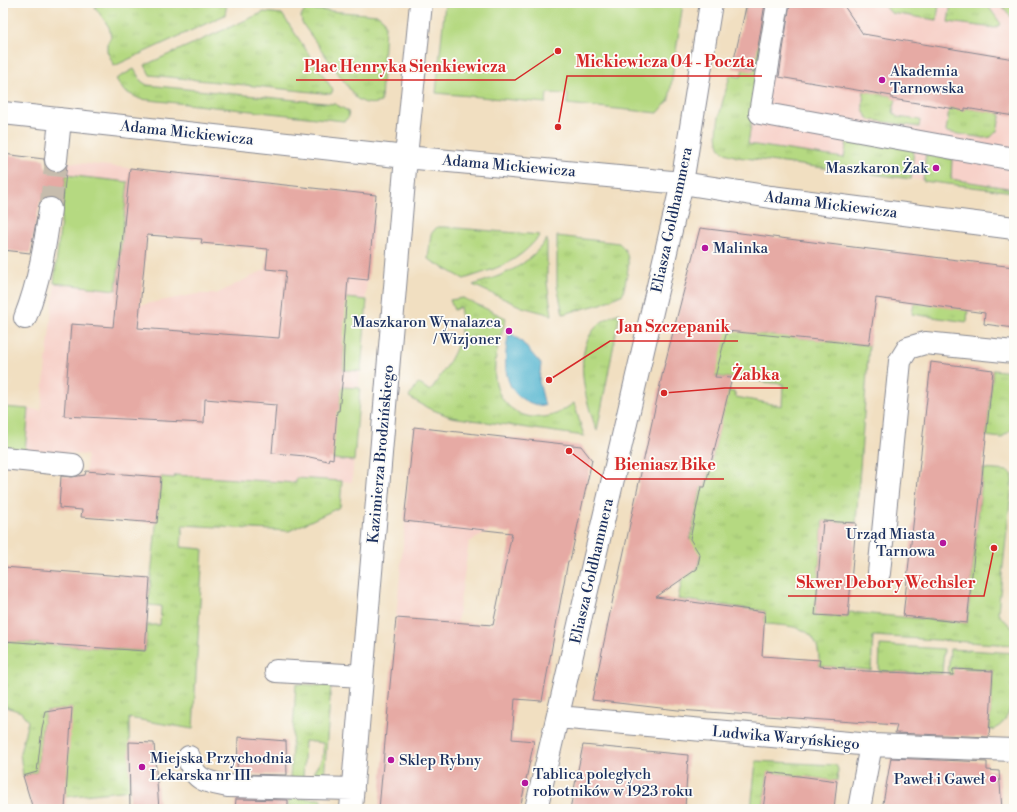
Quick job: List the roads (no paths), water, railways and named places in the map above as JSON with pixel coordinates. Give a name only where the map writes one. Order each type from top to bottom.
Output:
[{"type":"street","name":"Kazimierza Brodzińskiego","points":[[352,799],[406,157],[421,3]]},
{"type":"street","name":"Eliasza Goldhammera","points":[[536,809],[682,184],[711,3]]},
{"type":"street","points":[[778,3],[760,113],[1014,159]]},
{"type":"street","name":"Adama Mickiewicza","points":[[3,113],[406,157],[682,184],[1014,228]]},
{"type":"street","points":[[56,160],[60,119]]},
{"type":"street","points":[[25,318],[35,292],[42,262],[50,209]]},
{"type":"street","points":[[879,573],[900,361],[908,348],[925,343],[1014,352]]},
{"type":"street","points":[[3,458],[73,465]]},
{"type":"street","points":[[276,671],[362,676]]},
{"type":"street","name":"Ludwika Waryńskiego","points":[[558,717],[871,745],[1014,750]]},
{"type":"street","points":[[859,809],[871,745]]},
{"type":"street","points":[[188,757],[190,765],[198,778],[210,783],[352,799]]},
{"type":"water","points":[[509,332],[521,341],[541,364],[539,381],[545,406],[531,403],[520,398],[513,390],[508,380],[506,357]]},
{"type":"tunnel","points":[[50,209],[56,160]]},
{"type":"place","name":"Plac Henryka Sienkiewicza","points":[[558,51]]},
{"type":"place","name":"Akademia Tarnowska","points":[[882,80]]},
{"type":"place","name":"Mickiewicza 04 - Poczta","points":[[558,127]]},
{"type":"place","name":"Maszkaron Żak","points":[[936,168]]},
{"type":"place","name":"Malinka","points":[[705,248]]},
{"type":"place","name":"Maszkaron Wynalazca / Wizjoner","points":[[509,331]]},
{"type":"place","name":"Jan Szczepanik","points":[[549,380]]},
{"type":"place","name":"Żabka","points":[[664,393]]},
{"type":"place","name":"Bieniasz Bike","points":[[569,451]]},
{"type":"place","name":"Urząd Miasta Tarnowa","points":[[943,543]]},
{"type":"place","name":"Skwer Debory Wechsler","points":[[994,548]]},
{"type":"place","name":"Sklep Rybny","points":[[391,760]]},
{"type":"place","name":"Miejska Przychodnia Lekarska nr III","points":[[142,767]]},
{"type":"place","name":"Paweł i Gaweł","points":[[993,779]]},
{"type":"place","name":"Tablica poległych robotników w 1923 roku","points":[[525,783]]}]
